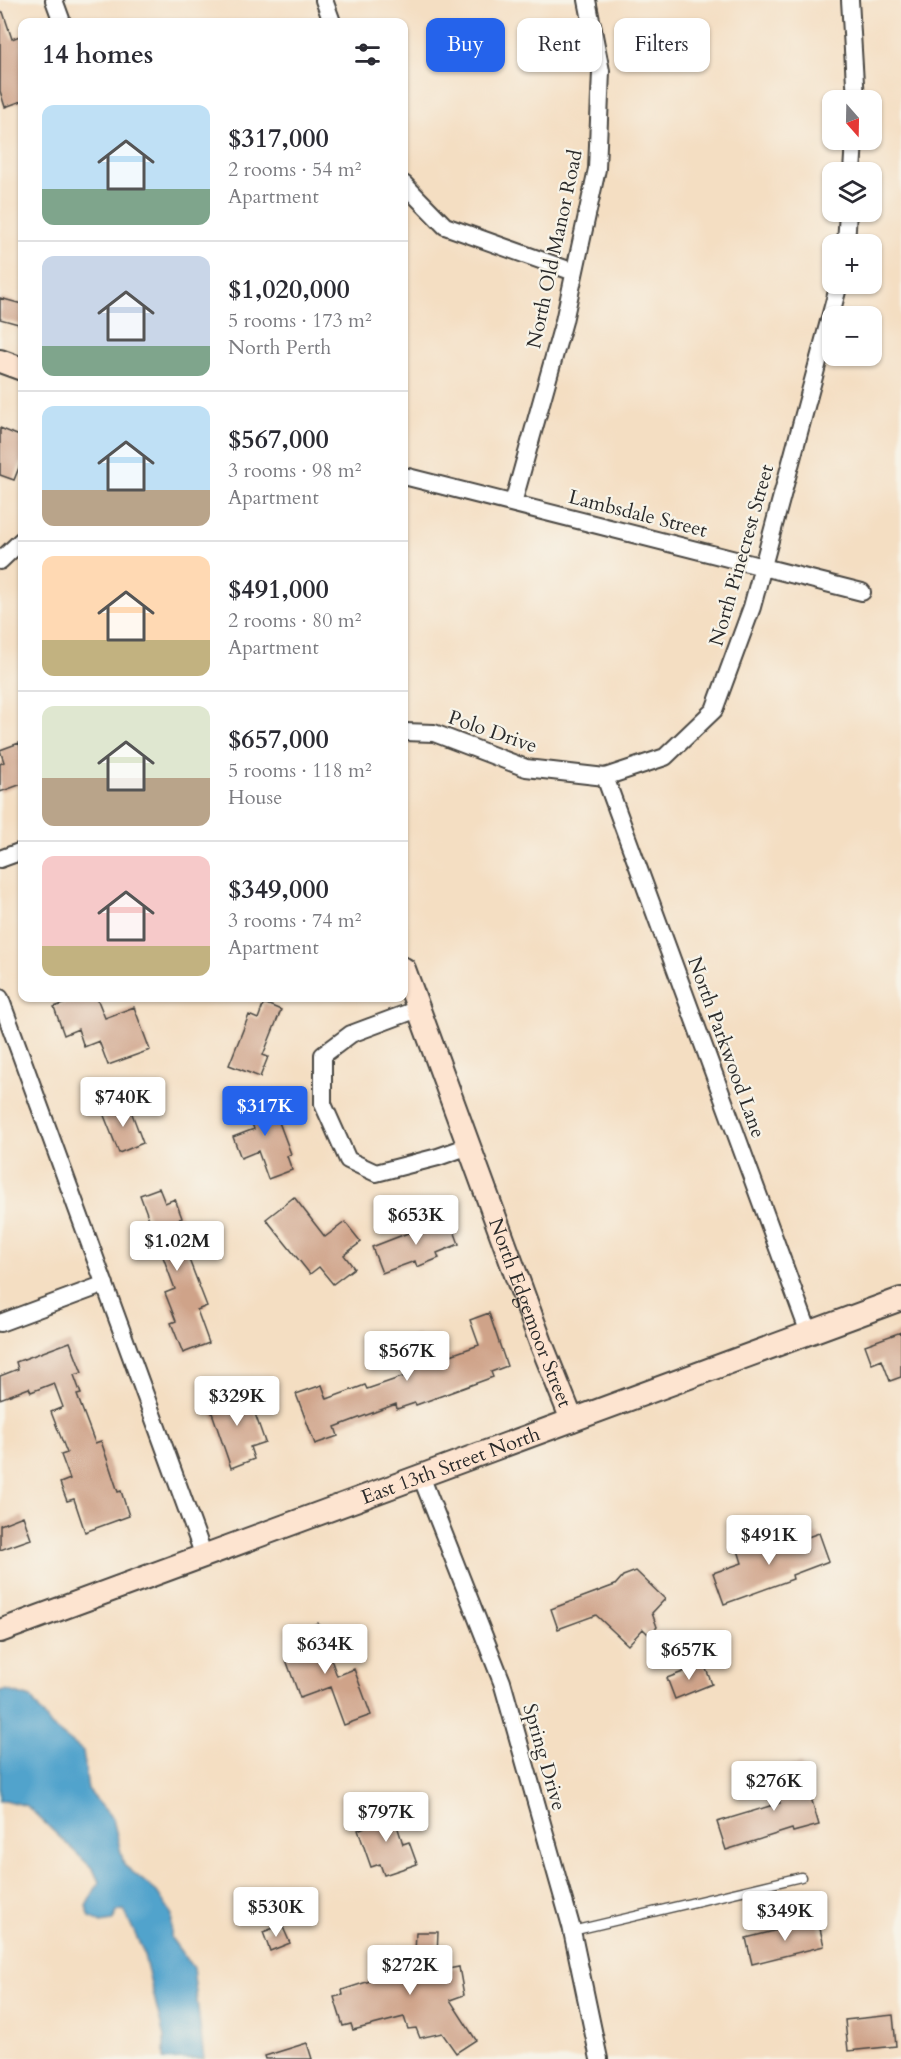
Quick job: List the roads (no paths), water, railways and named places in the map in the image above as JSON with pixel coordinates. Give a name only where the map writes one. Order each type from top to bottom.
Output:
[{"type":"main road","points":[[0,361],[18,368]]},
{"type":"main road","name":"North Edgemoor Street","points":[[408,980],[541,1343],[572,1420]]},
{"type":"main road","name":"East 13th Street North","points":[[0,1631],[901,1299]]},
{"type":"street","points":[[54,0],[61,18]]},
{"type":"street","points":[[324,0],[331,18]]},
{"type":"street","name":"North Old Manor Road","points":[[513,503],[564,321],[597,169],[601,72],[587,0]]},
{"type":"street","points":[[850,0],[855,90]]},
{"type":"street","points":[[408,188],[445,226],[574,272]]},
{"type":"street","name":"North Pinecrest Street","points":[[605,777],[664,757],[714,711],[752,607],[836,294]]},
{"type":"street","name":"Lambsdale Street","points":[[408,477],[862,592]]},
{"type":"street","points":[[0,561],[18,544]]},
{"type":"street","name":"Polo Drive","points":[[408,732],[434,733],[526,768],[605,777]]},
{"type":"street","name":"North Parkwood Lane","points":[[605,777],[809,1333]]},
{"type":"street","points":[[0,859],[18,852]]},
{"type":"street","points":[[0,998],[204,1556]]},
{"type":"street","points":[[418,1009],[351,1034],[323,1055],[323,1104],[348,1160],[376,1173],[438,1157],[469,1146]]},
{"type":"street","points":[[0,1323],[105,1284]]},
{"type":"street","name":"Spring Drive","points":[[421,1476],[502,1682],[572,1930],[599,2059]]},
{"type":"lane","points":[[572,1930],[801,1877]]},
{"type":"water","points":[[6,1690],[31,1698],[51,1726],[83,1751],[88,1790],[113,1819],[124,1865],[157,1892],[172,1915],[171,1938],[193,1968],[204,2059],[164,2059],[164,2037],[143,1951],[124,1910],[118,1911],[112,1921],[101,1923],[90,1917],[86,1906],[99,1882],[93,1869],[27,1806],[5,1800],[0,1801],[0,1691]]}]
